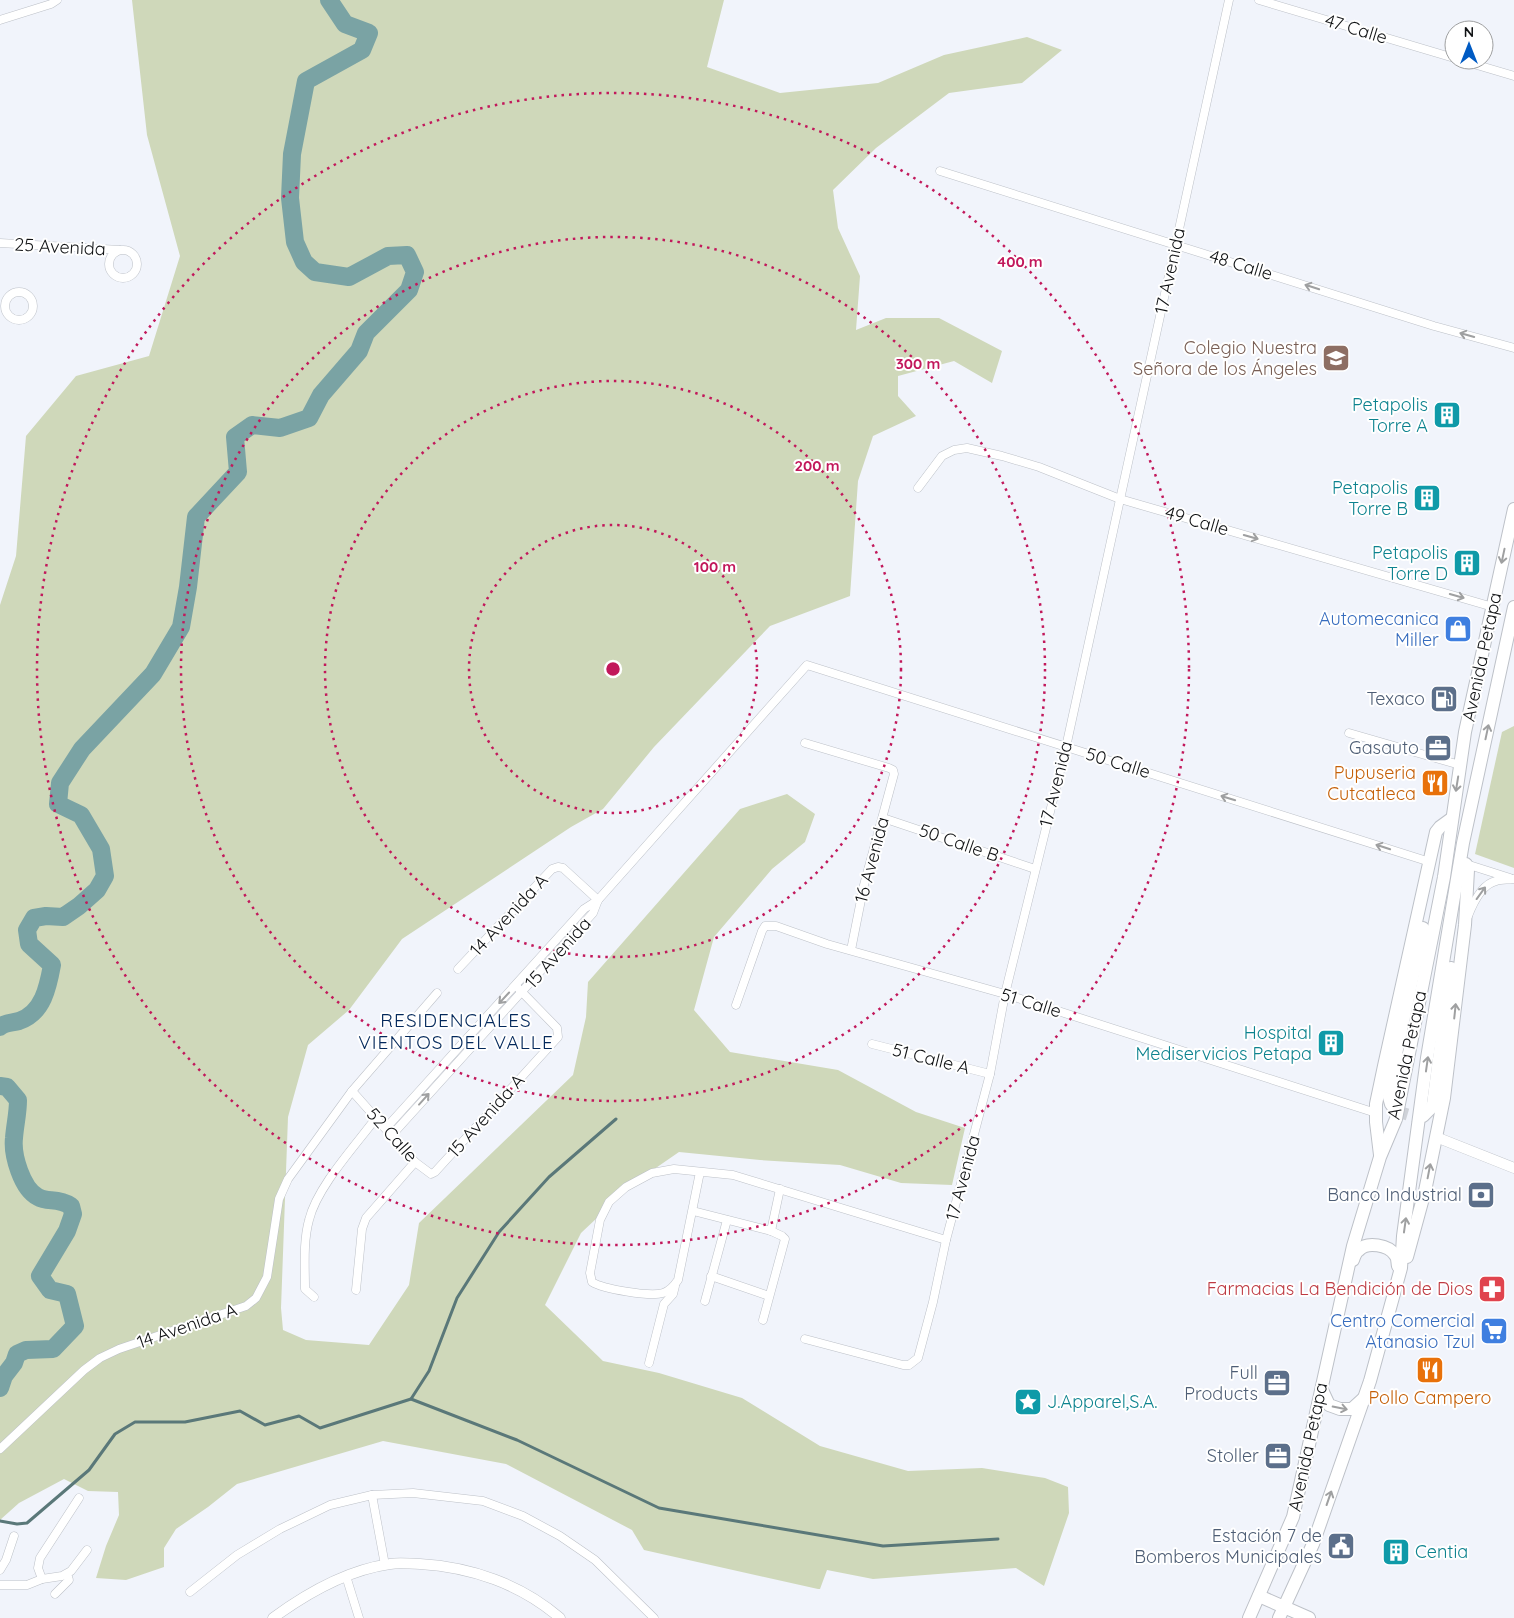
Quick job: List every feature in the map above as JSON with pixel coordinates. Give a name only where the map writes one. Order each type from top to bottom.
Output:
[{"type":"main road","name":"Avenida Petapa","points":[[1254,1617],[1259,1596],[1289,1527],[1299,1495],[1352,1246],[1380,1157],[1396,1119],[1444,877],[1465,732],[1514,509]]},
{"type":"main road","name":"Avenida Petapa","points":[[1281,1613],[1313,1544],[1364,1399],[1401,1268],[1403,1236],[1427,1058],[1463,843],[1514,607]]},
{"type":"main road","points":[[1380,1157],[1376,1104],[1436,832],[1451,819]]},
{"type":"main road","points":[[1396,1111],[1390,1104],[1389,1097],[1397,1049],[1434,874],[1451,819]]},
{"type":"main road","points":[[1423,1116],[1433,1104],[1466,864],[1466,851],[1463,843]]},
{"type":"main road","points":[[1401,1268],[1408,1256],[1425,1191],[1450,1059],[1465,925],[1468,870],[1466,864]]},
{"type":"main road","points":[[1344,1281],[1360,1248],[1367,1245],[1379,1246],[1390,1249],[1397,1256],[1398,1265],[1395,1291]]},
{"type":"main road","points":[[1322,1390],[1329,1405],[1340,1409],[1352,1409],[1364,1399]]},
{"type":"main road","points":[[1259,1596],[1281,1613],[1309,1618]]},
{"type":"street","points":[[0,20],[51,4],[57,0]]},
{"type":"street","name":"17 Avenida","points":[[675,1286],[662,1294],[653,1294],[608,1288],[594,1284],[590,1279],[591,1264],[600,1220],[609,1202],[626,1187],[652,1173],[674,1169],[734,1175],[946,1240],[990,1074],[1005,994],[1066,747],[1229,0]]},
{"type":"street","name":"47 Calle","points":[[1258,0],[1444,55]]},
{"type":"street","points":[[1494,70],[1514,76]]},
{"type":"street","name":"48 Calle","points":[[940,171],[1434,326],[1514,348]]},
{"type":"street","name":"25 Avenida","points":[[0,243],[120,250]]},
{"type":"street","points":[[0,297],[6,311]]},
{"type":"street","name":"49 Calle","points":[[918,488],[942,456],[954,450],[967,448],[1039,467],[1120,499],[1493,607]]},
{"type":"street","name":"50 Calle","points":[[807,665],[1430,862]]},
{"type":"street","name":"15 Avenida","points":[[386,1128],[584,910],[598,900],[807,665]]},
{"type":"street","points":[[1349,733],[1460,765]]},
{"type":"street","name":"16 Avenida","points":[[805,743],[889,768],[893,770],[894,774],[864,885],[851,950]]},
{"type":"street","name":"50 Calle B","points":[[883,818],[1035,869]]},
{"type":"street","points":[[1466,864],[1513,879]]},
{"type":"street","name":"14 Avenida A","points":[[458,969],[552,869],[563,868],[598,900]]},
{"type":"street","points":[[1465,925],[1472,906],[1486,886],[1495,881],[1513,879]]},
{"type":"street","name":"15 Avenida","points":[[391,1136],[593,913],[598,900]]},
{"type":"street","name":"51 Calle","points":[[736,1005],[762,930],[765,926],[776,926],[827,944],[1005,994],[1376,1113]]},
{"type":"street","points":[[516,986],[522,992]]},
{"type":"street","name":"15 Avenida A","points":[[435,1172],[558,1037],[557,1028],[522,992]]},
{"type":"street","name":"14 Avenida A","points":[[0,1449],[84,1370],[100,1358],[119,1349],[246,1306],[256,1298],[267,1277],[279,1199],[288,1178],[352,1090],[437,993]]},
{"type":"street","points":[[485,1019],[490,1026]]},
{"type":"street","name":"51 Calle A","points":[[872,1044],[990,1074]]},
{"type":"street","points":[[443,1065],[450,1071]]},
{"type":"street","name":"52 Calle","points":[[352,1090],[415,1162],[427,1172],[431,1174],[435,1172]]},
{"type":"street","points":[[314,1297],[305,1289],[306,1241],[309,1220],[317,1196],[376,1118]]},
{"type":"street","points":[[1436,1137],[1514,1168]]},
{"type":"street","points":[[356,1290],[362,1229],[366,1218],[415,1162]]},
{"type":"street","points":[[649,1363],[664,1304],[672,1294],[678,1280],[700,1172]]},
{"type":"street","points":[[772,1231],[780,1189]]},
{"type":"street","points":[[693,1211],[772,1231],[785,1239],[763,1320]]},
{"type":"street","points":[[705,1300],[727,1220]]},
{"type":"street","points":[[806,1339],[903,1366],[909,1366],[914,1363],[918,1358],[933,1302],[946,1240]]},
{"type":"street","points":[[712,1276],[770,1296]]},
{"type":"street","points":[[190,1592],[236,1555],[280,1529],[330,1505],[372,1495],[413,1493],[483,1501],[523,1516],[560,1536],[595,1560],[654,1618]]},
{"type":"street","points":[[372,1495],[385,1565]]},
{"type":"street","points":[[42,1579],[38,1568],[40,1558],[79,1498]]},
{"type":"street","points":[[0,1570],[6,1560],[14,1536]]},
{"type":"street","points":[[1,1583],[27,1584],[67,1574],[87,1550]]},
{"type":"street","points":[[273,1618],[310,1594],[346,1576],[385,1565],[403,1563],[468,1570],[517,1590],[560,1618]]},
{"type":"street","points":[[55,1594],[69,1580],[67,1574]]},
{"type":"street","points":[[346,1576],[359,1618]]},
{"type":"green space","points":[[132,0],[724,0],[707,67],[780,93],[878,83],[944,55],[1027,37],[1062,50],[1022,83],[949,93],[876,148],[833,190],[838,228],[860,276],[856,330],[886,318],[939,318],[1002,351],[992,383],[954,361],[898,376],[898,396],[916,416],[873,436],[858,481],[850,596],[770,626],[654,747],[603,809],[571,827],[402,939],[349,1010],[308,1045],[288,1117],[281,1308],[283,1330],[306,1340],[369,1345],[409,1285],[419,1223],[573,1075],[586,1017],[588,982],[740,809],[787,794],[815,814],[805,842],[772,869],[714,937],[694,1010],[730,1052],[838,1070],[916,1112],[965,1128],[952,1185],[901,1183],[840,1165],[679,1152],[634,1183],[581,1233],[545,1305],[603,1361],[659,1373],[742,1398],[820,1446],[908,1471],[982,1468],[1045,1478],[1068,1487],[1069,1513],[1044,1586],[1016,1568],[873,1579],[827,1570],[820,1589],[818,1589],[644,1550],[632,1530],[506,1464],[383,1441],[237,1484],[176,1529],[164,1548],[164,1567],[126,1580],[96,1578],[106,1546],[119,1515],[118,1492],[88,1491],[64,1479],[19,1503],[0,1520],[0,605],[16,556],[26,436],[76,376],[149,356],[180,256],[147,135]]},
{"type":"green space","points":[[1514,726],[1514,868],[1475,854],[1502,732]]},
{"type":"waterway","points":[[0,1027],[6,1023],[19,1021],[34,1012],[39,1006],[49,982],[52,965],[29,944],[27,930],[34,918],[46,916],[63,917],[97,890],[105,876],[101,849],[81,815],[58,804],[60,783],[82,749],[153,674],[181,627],[188,587],[196,517],[238,472],[235,437],[252,425],[280,428],[309,418],[321,395],[359,351],[366,333],[409,290],[415,272],[407,255],[388,256],[349,277],[315,272],[304,262],[295,242],[290,198],[292,154],[306,81],[362,50],[369,33],[345,24],[329,0]]},
{"type":"waterway","points":[[0,1086],[7,1087],[18,1100],[14,1145],[16,1162],[27,1187],[32,1193],[42,1199],[66,1203],[71,1206],[73,1214],[67,1231],[40,1276],[50,1290],[67,1294],[75,1326],[53,1349],[26,1350],[17,1354],[14,1363],[4,1376],[0,1388]]},
{"type":"waterway","points":[[411,1399],[429,1371],[457,1298],[499,1232],[549,1177],[616,1119]]},
{"type":"waterway","points":[[0,1521],[17,1524],[27,1523],[89,1470],[115,1434],[135,1422],[185,1422],[240,1411],[265,1425],[299,1416],[320,1428],[411,1399],[517,1440],[659,1508],[883,1546],[998,1539]]},
{"type":"tunnel","points":[[1396,1111],[1416,1117],[1423,1116]]},
{"type":"place","name":"Colegio Nuestra Señora de los Ángeles","points":[[1336,358]]},
{"type":"place","name":"Petapolis Torre A","points":[[1447,415]]},
{"type":"place","name":"Petapolis Torre B","points":[[1427,498]]},
{"type":"place","name":"Petapolis Torre D","points":[[1467,563]]},
{"type":"place","name":"Automecanica Miller","points":[[1458,629]]},
{"type":"place","name":"Texaco","points":[[1444,699]]},
{"type":"place","name":"Gasauto","points":[[1438,748]]},
{"type":"place","name":"Pupuseria Cutcatleca","points":[[1435,783]]},
{"type":"place","name":"Hospital Mediservicios Petapa","points":[[1331,1043]]},
{"type":"place","name":"Banco Industrial","points":[[1481,1195]]},
{"type":"place","name":"Farmacias La Bendición de Dios","points":[[1492,1289]]},
{"type":"place","name":"Centro Comercial Atanasio Tzul","points":[[1494,1331]]},
{"type":"place","name":"Pollo Campero","points":[[1430,1370]]},
{"type":"place","name":"Full Products","points":[[1277,1383]]},
{"type":"place","name":"J.Apparel,S.A.","points":[[1028,1402]]},
{"type":"place","name":"Stoller","points":[[1278,1456]]},
{"type":"place","name":"Estación 7 de Bomberos Municipales","points":[[1341,1546]]},
{"type":"place","name":"Centia","points":[[1396,1552]]},
{"type":"district","name":"RESIDENCIALES VIENTOS DEL VALLE","points":[[456,1031]]}]
